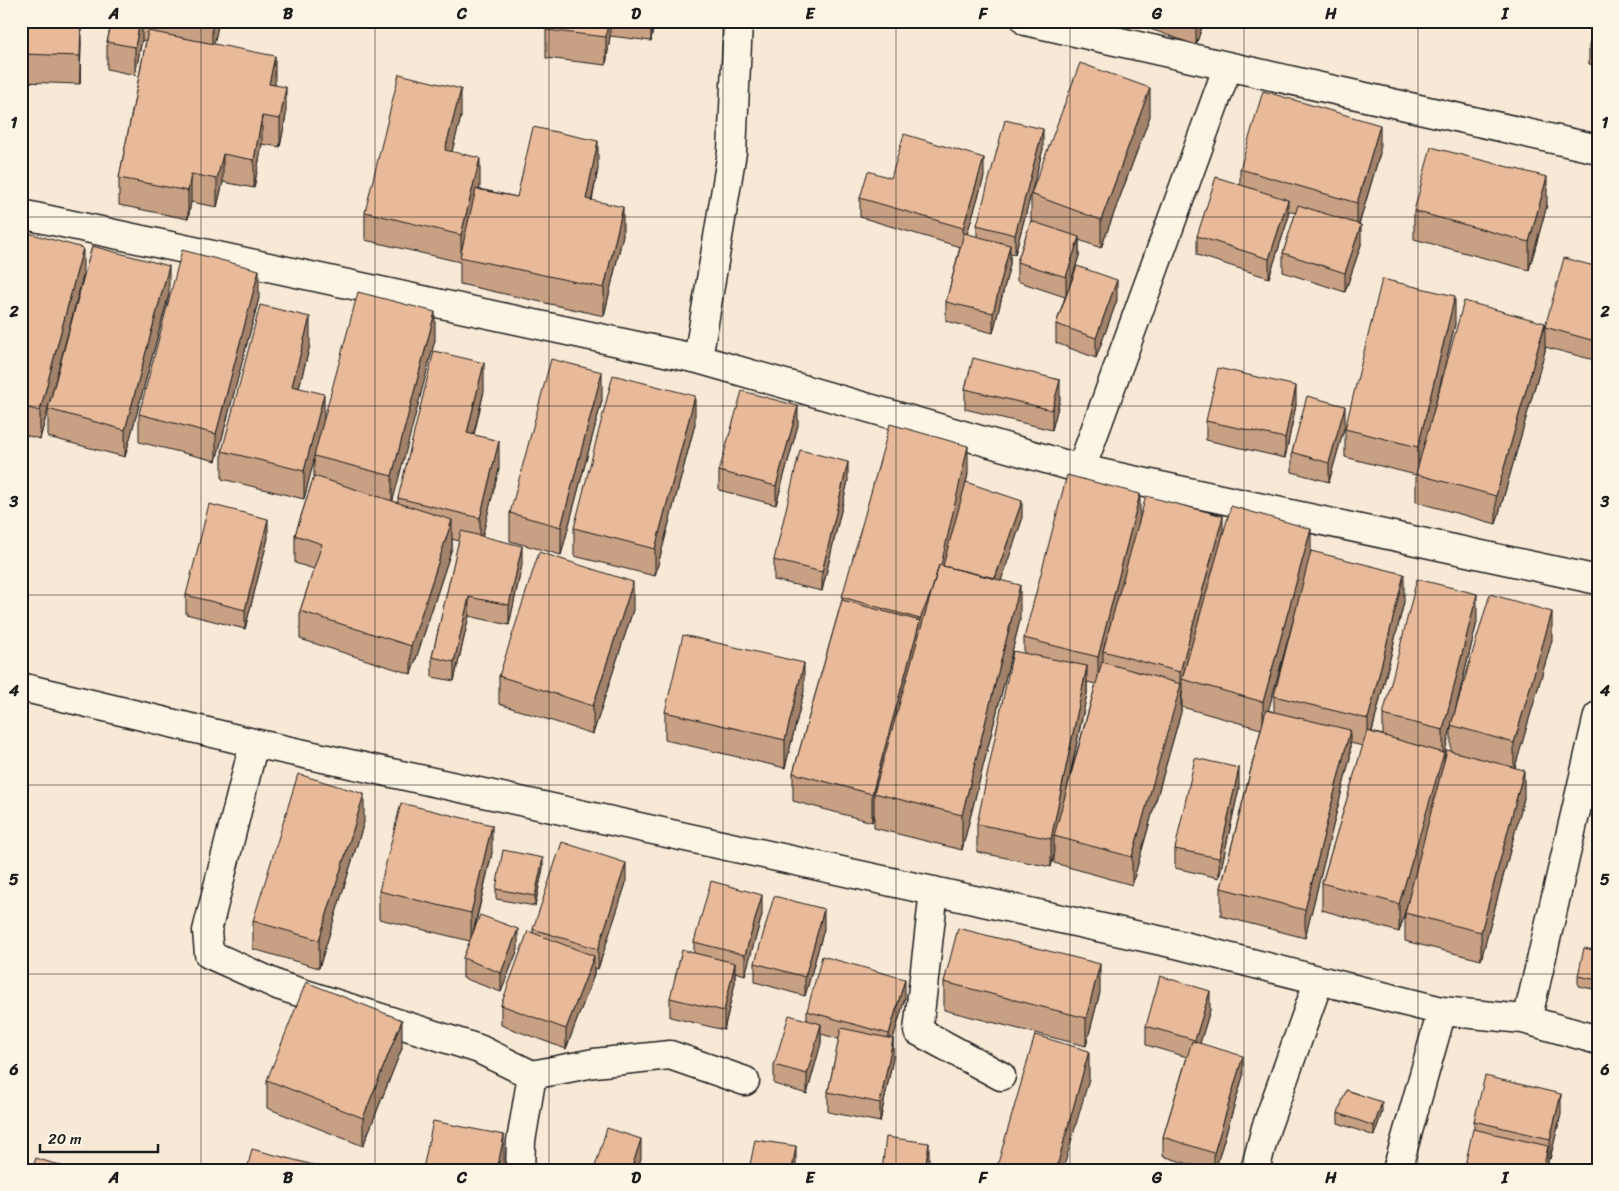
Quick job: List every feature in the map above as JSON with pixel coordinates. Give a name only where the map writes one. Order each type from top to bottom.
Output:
[{"type":"street","points":[[698,359],[732,152],[738,21]]},
{"type":"street","points":[[1026,21],[1598,149]]},
{"type":"street","points":[[1081,469],[1228,66]]},
{"type":"street","points":[[21,214],[698,359],[1081,469],[1598,580]]},
{"type":"street","points":[[21,687],[254,743],[1176,944],[1442,1011],[1523,1019],[1598,1040]]},
{"type":"street","points":[[1523,1019],[1529,1012],[1598,716]]},
{"type":"street","points":[[254,743],[207,931],[209,954],[280,986],[479,1049],[532,1075],[594,1062],[670,1055],[745,1080]]},
{"type":"street","points":[[934,891],[918,1031],[1001,1076]]},
{"type":"street","points":[[1255,1170],[1266,1128],[1318,980]]},
{"type":"street","points":[[1397,1170],[1442,1011]]},
{"type":"street","points":[[520,1170],[521,1141],[532,1075]]},
{"type":"building","points":[[21,21],[81,21],[80,56],[21,54]]},
{"type":"building","points":[[112,21],[140,21],[135,47],[107,42]]},
{"type":"building","points":[[188,21],[213,21],[212,26]]},
{"type":"building","points":[[547,21],[608,21],[606,37],[546,30]]},
{"type":"building","points":[[1595,21],[1598,21],[1598,47],[1589,45]]},
{"type":"building","points":[[148,31],[275,56],[269,84],[286,87],[280,119],[262,116],[254,160],[223,154],[217,179],[191,174],[188,191],[119,178]]},
{"type":"building","points":[[1080,63],[1150,88],[1101,220],[1031,194]]},
{"type":"building","points":[[399,74],[461,89],[445,150],[480,158],[461,235],[365,212]]},
{"type":"building","points":[[1263,91],[1380,125],[1357,203],[1240,169]]},
{"type":"building","points":[[1005,120],[1043,129],[1015,235],[977,225]]},
{"type":"building","points":[[533,127],[598,141],[586,199],[623,207],[604,288],[460,257],[476,189],[517,197]]},
{"type":"building","points":[[904,134],[984,158],[963,228],[860,198],[868,171],[891,178]]},
{"type":"building","points":[[1431,147],[1547,177],[1529,242],[1414,211]]},
{"type":"building","points":[[1216,177],[1288,200],[1269,259],[1197,236]]},
{"type":"building","points":[[1298,205],[1361,225],[1345,273],[1283,253]]},
{"type":"building","points":[[1031,221],[1079,237],[1066,277],[1017,262]]},
{"type":"building","points":[[21,231],[83,248],[40,411],[21,406]]},
{"type":"building","points":[[964,233],[1010,245],[993,313],[946,302]]},
{"type":"building","points":[[92,246],[169,266],[125,430],[48,409]]},
{"type":"building","points":[[182,250],[259,270],[216,434],[139,414]]},
{"type":"building","points":[[1564,258],[1598,267],[1598,342],[1545,327]]},
{"type":"building","points":[[1077,266],[1117,280],[1096,338],[1056,324]]},
{"type":"building","points":[[1382,279],[1455,296],[1418,447],[1345,429]]},
{"type":"building","points":[[358,292],[435,312],[392,476],[314,456]]},
{"type":"building","points":[[1464,301],[1545,323],[1496,496],[1416,474]]},
{"type":"building","points":[[260,305],[310,317],[292,386],[324,394],[304,471],[222,451]]},
{"type":"building","points":[[434,351],[484,363],[467,433],[499,441],[480,518],[398,498]]},
{"type":"building","points":[[973,358],[1060,380],[1052,410],[965,389]]},
{"type":"building","points":[[551,359],[602,372],[561,527],[510,513]]},
{"type":"building","points":[[1218,368],[1296,386],[1285,438],[1206,421]]},
{"type":"building","points":[[613,375],[695,396],[655,549],[574,528]]},
{"type":"building","points":[[742,391],[798,406],[776,486],[719,471]]},
{"type":"building","points":[[1307,396],[1345,406],[1329,463],[1292,452]]},
{"type":"building","points":[[890,424],[968,446],[941,565],[939,565],[932,590],[920,619],[842,597]]},
{"type":"building","points":[[800,450],[848,462],[822,572],[774,560]]},
{"type":"building","points":[[1067,475],[1140,494],[1098,657],[1024,638]]},
{"type":"building","points":[[314,476],[452,520],[411,646],[300,611],[322,544],[295,535]]},
{"type":"building","points":[[966,482],[1022,501],[995,578],[943,566]]},
{"type":"building","points":[[1146,496],[1223,516],[1180,672],[1103,651]]},
{"type":"building","points":[[209,504],[268,519],[245,610],[186,595]]},
{"type":"building","points":[[1231,506],[1311,529],[1263,702],[1182,679]]},
{"type":"building","points":[[461,531],[522,546],[509,605],[469,597],[454,662],[432,657]]},
{"type":"building","points":[[1311,551],[1404,574],[1368,719],[1274,696]]},
{"type":"building","points":[[539,552],[633,582],[593,706],[499,676]]},
{"type":"building","points":[[939,565],[1020,585],[962,815],[874,793]]},
{"type":"building","points":[[1417,579],[1477,594],[1443,730],[1383,715]]},
{"type":"building","points":[[1490,594],[1552,612],[1514,743],[1451,725]]},
{"type":"building","points":[[842,600],[920,621],[872,794],[793,773]]},
{"type":"building","points":[[683,635],[804,663],[785,740],[665,712]]},
{"type":"building","points":[[1013,651],[1087,666],[1051,839],[977,824]]},
{"type":"building","points":[[1102,662],[1181,684],[1132,857],[1054,836]]},
{"type":"building","points":[[1266,710],[1350,730],[1305,910],[1221,888]]},
{"type":"building","points":[[1367,731],[1444,753],[1399,904],[1322,883]]},
{"type":"building","points":[[1447,750],[1524,770],[1481,932],[1405,913]]},
{"type":"building","points":[[1195,758],[1239,768],[1219,858],[1175,849]]},
{"type":"building","points":[[298,774],[364,794],[319,940],[253,921]]},
{"type":"building","points":[[401,803],[492,825],[471,913],[379,891]]},
{"type":"building","points":[[562,842],[626,863],[598,949],[533,929]]},
{"type":"building","points":[[503,850],[543,858],[535,896],[496,889]]},
{"type":"building","points":[[711,881],[762,895],[745,955],[694,942]]},
{"type":"building","points":[[774,896],[824,909],[805,977],[755,963]]},
{"type":"building","points":[[480,915],[518,929],[501,973],[463,958]]},
{"type":"building","points":[[958,928],[1100,964],[1086,1018],[944,982]]},
{"type":"building","points":[[528,931],[594,956],[566,1029],[501,1005]]},
{"type":"building","points":[[1584,948],[1598,951],[1598,980],[1578,976]]},
{"type":"building","points":[[682,950],[735,963],[724,1011],[670,998]]},
{"type":"building","points":[[822,956],[905,979],[889,1034],[807,1011]]},
{"type":"building","points":[[1160,976],[1210,991],[1195,1040],[1146,1026]]},
{"type":"building","points":[[306,982],[402,1020],[363,1118],[267,1080]]},
{"type":"building","points":[[789,1015],[821,1024],[807,1074],[774,1065]]},
{"type":"building","points":[[841,1028],[893,1039],[880,1103],[828,1092]]},
{"type":"building","points":[[1035,1035],[1089,1051],[1056,1170],[996,1170]]},
{"type":"building","points":[[1192,1041],[1243,1056],[1214,1153],[1163,1137]]},
{"type":"building","points":[[1485,1076],[1561,1094],[1550,1139],[1474,1121]]},
{"type":"building","points":[[1346,1090],[1382,1102],[1374,1126],[1338,1113]]},
{"type":"building","points":[[433,1121],[504,1135],[497,1170],[405,1170],[406,1165],[423,1169]]},
{"type":"building","points":[[607,1128],[641,1139],[631,1170],[594,1170]]},
{"type":"building","points":[[1473,1129],[1548,1146],[1543,1170],[1464,1170]]},
{"type":"building","points":[[886,1137],[929,1143],[925,1170],[882,1170]]},
{"type":"building","points":[[755,1140],[796,1146],[792,1170],[749,1170]]},
{"type":"building","points":[[252,1149],[333,1170],[247,1170]]},
{"type":"building","points":[[36,1158],[74,1170],[32,1170]]},
{"type":"building","points":[[669,1165],[685,1170],[668,1170]]}]
